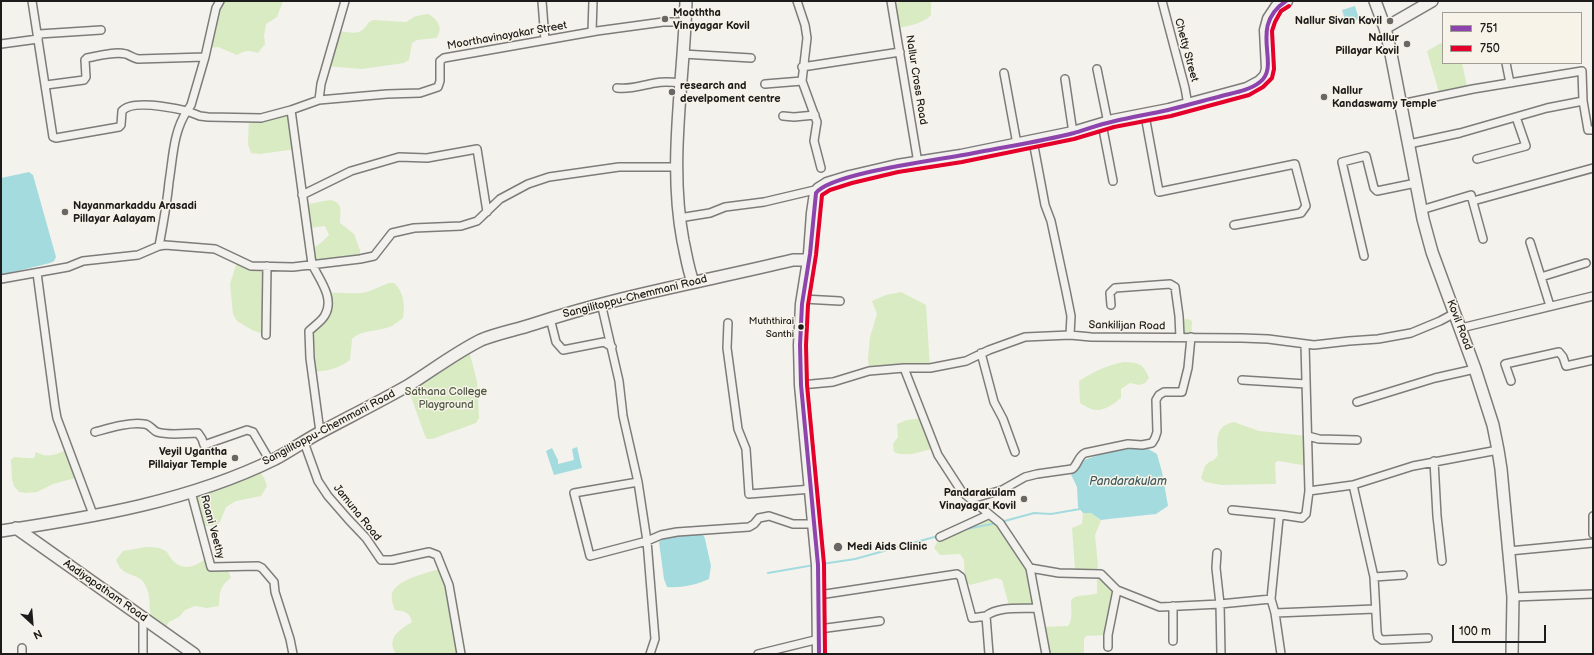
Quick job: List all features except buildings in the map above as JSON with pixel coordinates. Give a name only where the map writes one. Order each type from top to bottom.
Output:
[{"type":"main road","points":[[819,654],[819,595],[815,524],[801,385],[800,345],[803,299],[810,260],[813,213],[816,193],[827,184],[850,177],[897,166],[1073,133],[1247,89],[1260,82],[1266,76],[1268,69],[1266,30],[1269,19],[1277,7],[1286,1]]},
{"type":"street","points":[[32,1],[46,84],[84,80],[86,77],[85,60],[87,58],[116,53],[127,54],[138,59],[205,57]]},
{"type":"street","points":[[159,246],[175,140],[181,122],[191,105],[205,57],[216,8],[220,1]]},
{"type":"street","points":[[319,100],[320,84],[345,1]]},
{"type":"street","points":[[542,1],[545,40]]},
{"type":"street","points":[[592,32],[593,1]]},
{"type":"street","points":[[686,1],[686,22],[676,167],[679,218],[687,258],[694,282]]},
{"type":"street","points":[[797,1],[805,25],[807,38],[802,67],[802,81],[817,122],[814,141],[821,168]]},
{"type":"street","name":"Nallur Cross Road","points":[[891,1],[918,163]]},
{"type":"street","name":"Chetty Street","points":[[1162,1],[1188,104]]},
{"type":"street","name":"Kovil Road","points":[[1375,1],[1385,28],[1421,210],[1432,252],[1461,328],[1493,426],[1501,469],[1513,597],[1512,654]]},
{"type":"street","points":[[1385,28],[1432,1]]},
{"type":"street","name":"Moorthavinayakar Street","points":[[46,84],[53,137],[56,138],[119,127],[121,125],[122,111],[127,107],[158,105],[188,111],[200,116],[244,119],[260,118],[291,110],[319,100],[420,92],[438,87],[440,81],[440,61],[444,58],[592,32],[663,22],[686,22]]},
{"type":"street","points":[[38,39],[39,34],[101,30]]},
{"type":"street","points":[[1,44],[38,39]]},
{"type":"street","points":[[802,67],[900,52]]},
{"type":"street","points":[[683,54],[751,58]]},
{"type":"street","points":[[1506,64],[1510,83]]},
{"type":"street","points":[[1097,69],[1113,181]]},
{"type":"street","points":[[1401,104],[1582,71],[1583,101],[1587,129],[1593,130]]},
{"type":"street","points":[[1004,73],[1017,144]]},
{"type":"street","points":[[1065,79],[1073,133]]},
{"type":"street","points":[[765,84],[802,81]]},
{"type":"street","points":[[617,88],[638,88],[656,82],[681,82]]},
{"type":"street","points":[[1409,144],[1460,133],[1547,108],[1583,101]]},
{"type":"street","points":[[291,110],[312,264],[325,286],[328,301],[325,315],[309,331],[310,358],[320,432]]},
{"type":"street","points":[[783,116],[794,118],[815,115]]},
{"type":"street","points":[[1143,115],[1146,121],[1159,192],[1295,164],[1304,196],[1306,206],[1305,210],[1301,213],[1234,224]]},
{"type":"street","points":[[1477,159],[1526,146],[1516,117]]},
{"type":"street","points":[[1033,141],[1071,316],[1070,335]]},
{"type":"street","points":[[302,195],[352,171],[399,157],[427,158],[477,149],[487,212]]},
{"type":"street","points":[[1364,256],[1342,162],[1366,156],[1374,188],[1377,191],[1416,183]]},
{"type":"street","points":[[1,279],[68,267],[83,261],[138,255],[159,246],[215,249],[251,266],[293,267],[360,259],[374,256],[392,233],[414,228],[461,226],[477,220],[500,199],[528,184],[549,178],[619,167],[676,167]]},
{"type":"street","points":[[1473,201],[1593,168]]},
{"type":"street","points":[[679,218],[710,213],[725,207],[758,203],[819,189]]},
{"type":"street","points":[[1421,210],[1471,195],[1483,239]]},
{"type":"street","points":[[1530,242],[1550,306]]},
{"type":"street","name":"Sangilitoppu-Chemmani Road","points":[[1,531],[94,517],[191,492],[256,467],[270,461],[320,432],[408,385],[456,354],[482,340],[601,303],[793,260],[810,260]]},
{"type":"street","points":[[1541,277],[1586,263]]},
{"type":"street","points":[[266,335],[267,266]]},
{"type":"street","points":[[37,273],[55,407],[94,517]]},
{"type":"street","points":[[1111,305],[1110,293],[1115,288],[1170,284],[1175,288],[1180,337]]},
{"type":"street","points":[[1461,328],[1593,296]]},
{"type":"street","points":[[803,299],[840,301]]},
{"type":"street","points":[[601,303],[619,381],[623,416],[638,482],[647,541],[655,639],[650,654]]},
{"type":"street","name":"Sankilijan Road","points":[[801,385],[833,382],[869,371],[904,368],[930,368],[966,361],[982,353],[1025,337],[1070,335],[1091,337],[1268,339],[1314,345],[1378,339],[1411,333],[1440,322],[1455,313]]},
{"type":"street","points":[[550,318],[556,342],[563,350],[574,349],[590,343],[604,342],[612,346]]},
{"type":"street","points":[[728,323],[727,348],[738,429],[746,449],[749,494],[812,489]]},
{"type":"street","points":[[971,499],[1002,490],[1025,477],[1072,469],[1075,467],[1080,457],[1085,453],[1128,444],[1142,446],[1152,443],[1157,432],[1156,400],[1159,395],[1164,392],[1182,392],[1188,368],[1191,337]]},
{"type":"street","points":[[1232,510],[1302,518],[1306,514],[1309,491],[1305,344]]},
{"type":"street","points":[[1511,381],[1505,364],[1559,352],[1563,357],[1566,366],[1593,360]]},
{"type":"street","points":[[982,353],[994,402],[1004,419],[1015,452]]},
{"type":"street","points":[[904,368],[938,455],[962,492],[1000,524],[1030,568],[1046,654]]},
{"type":"street","points":[[1357,402],[1435,378],[1475,369]]},
{"type":"street","points":[[1242,380],[1306,384]]},
{"type":"street","points":[[95,432],[123,426],[148,424],[157,432],[173,434],[198,433],[204,445],[247,430],[253,432],[270,461]]},
{"type":"street","points":[[1308,436],[1319,439],[1357,440]]},
{"type":"street","name":"Jamuna Road","points":[[304,442],[318,481],[328,496],[366,538],[381,560],[392,560],[429,552],[436,555],[449,585],[461,654]]},
{"type":"street","points":[[1309,491],[1353,485],[1413,466],[1498,450]]},
{"type":"street","points":[[1434,461],[1437,516],[1442,561]]},
{"type":"street","points":[[638,482],[574,493],[590,556],[647,541],[661,535],[677,532],[749,526],[754,524],[759,518],[769,516],[793,524],[815,524]]},
{"type":"street","points":[[1353,485],[1374,577],[1378,637],[1382,640],[1428,638]]},
{"type":"street","name":"Raani Veethy","points":[[191,492],[211,567],[258,566],[262,568],[274,582],[275,592],[290,639],[293,654]]},
{"type":"street","points":[[940,537],[988,515]]},
{"type":"street","points":[[1281,654],[1276,613],[1271,599],[1279,518],[1282,515]]},
{"type":"street","points":[[1593,516],[1593,534]]},
{"type":"street","name":"Aadiyapatham Road","points":[[16,528],[194,654]]},
{"type":"street","points":[[1509,551],[1593,543]]},
{"type":"street","points":[[1217,554],[1216,568],[1220,604],[1221,654]]},
{"type":"street","points":[[1030,568],[1058,573],[1101,574],[1117,590],[1160,607],[1220,604],[1271,599]]},
{"type":"street","points":[[819,595],[957,574],[960,577],[972,618],[986,616],[992,612],[998,611],[1037,608]]},
{"type":"street","points":[[1374,577],[1403,575]]},
{"type":"street","points":[[1108,647],[1108,635],[1117,590]]},
{"type":"street","points":[[1513,597],[1593,594]]},
{"type":"street","points":[[1173,606],[1173,641]]},
{"type":"street","points":[[1276,613],[1376,609]]},
{"type":"street","points":[[986,616],[989,654]]},
{"type":"street","points":[[143,617],[143,654]]},
{"type":"street","points":[[758,654],[819,634],[880,621]]},
{"type":"green space","points":[[220,1],[283,1],[277,17],[266,24],[264,36],[265,44],[258,53],[247,51],[237,55],[218,47],[207,48]]},
{"type":"green space","points":[[903,1],[931,1],[931,15],[920,23],[896,28],[892,5]]},
{"type":"green space","points":[[428,14],[437,21],[440,31],[436,38],[417,40],[412,43],[409,60],[404,63],[362,69],[325,66],[337,31],[355,33],[362,30],[373,20],[406,22],[416,16]]},
{"type":"green space","points":[[1441,43],[1442,64],[1462,64],[1468,91],[1440,96],[1427,51]]},
{"type":"green space","points":[[291,110],[296,149],[260,154],[251,153],[248,144],[249,118]]},
{"type":"green space","points":[[330,200],[339,205],[341,211],[340,223],[354,234],[360,250],[360,259],[312,264],[311,250],[329,235],[325,226],[315,227],[308,230],[303,205]]},
{"type":"green space","points":[[238,259],[267,266],[266,335],[252,330],[237,321],[233,314],[230,284]]},
{"type":"green space","points":[[389,283],[394,283],[402,295],[404,304],[403,318],[394,325],[384,329],[365,332],[352,339],[350,360],[341,366],[323,371],[312,372],[309,331],[325,315],[326,293],[361,293]]},
{"type":"green space","points":[[901,292],[926,305],[930,368],[869,371],[868,358],[870,337],[877,314],[872,301],[886,295]]},
{"type":"green space","points":[[1188,319],[1192,321],[1191,337],[1180,337],[1179,320]]},
{"type":"green space","name":"Sathana College Playground","points":[[468,347],[477,381],[479,418],[476,423],[432,439],[427,439],[408,388]]},
{"type":"green space","points":[[1124,362],[1140,365],[1145,369],[1149,378],[1145,383],[1139,385],[1130,383],[1121,389],[1121,398],[1111,406],[1101,410],[1091,409],[1080,403],[1079,381],[1100,369]]},
{"type":"green space","points":[[923,418],[935,448],[909,454],[899,454],[894,452],[893,444],[898,437],[897,424],[907,420]]},
{"type":"green space","points":[[1234,422],[1259,431],[1308,436],[1308,466],[1278,461],[1275,463],[1276,484],[1222,485],[1205,482],[1201,478],[1205,466],[1214,460],[1218,455],[1218,434],[1223,427]]},
{"type":"green space","points":[[69,449],[79,477],[53,484],[37,492],[19,492],[14,486],[11,460],[14,457],[34,458],[36,452],[49,455]]},
{"type":"green space","points":[[258,468],[267,486],[261,496],[236,501],[226,507],[220,522],[217,525],[200,527],[191,492]]},
{"type":"green space","points":[[1083,513],[1091,513],[1101,520],[1095,535],[1098,566],[1096,573],[1075,570],[1072,528],[1082,524]]},
{"type":"green space","points":[[988,515],[1000,523],[1030,568],[1037,608],[1010,609],[1002,580],[996,578],[970,585],[965,582],[964,560],[960,554],[940,555],[934,548],[940,537]]},
{"type":"green space","points":[[146,547],[164,550],[178,565],[188,567],[193,566],[203,561],[207,557],[211,567],[227,567],[231,578],[222,587],[219,606],[207,608],[195,606],[185,610],[179,617],[169,622],[163,631],[156,625],[150,614],[149,596],[144,583],[139,578],[120,568],[116,560],[123,551]]},
{"type":"green space","points":[[442,568],[461,654],[396,654],[392,643],[395,635],[412,622],[408,614],[395,610],[392,594],[400,584],[406,580]]},
{"type":"green space","points":[[1101,574],[1117,590],[1108,635],[1086,636],[1084,639],[1084,654],[1046,654],[1040,627],[1068,626],[1071,617],[1071,600],[1076,597],[1097,593],[1097,579]]},
{"type":"water","points":[[1355,6],[1359,19],[1346,23],[1342,10]]},
{"type":"water","points":[[29,172],[33,175],[56,257],[54,261],[50,263],[1,275],[1,178]]},
{"type":"water","name":"Pandarakulam","points":[[1136,442],[1157,454],[1168,506],[1156,514],[1101,520],[1091,513],[1083,513],[1078,507],[1077,487],[1067,466]]},
{"type":"water","points":[[577,447],[582,468],[554,475],[546,451],[552,448],[558,460],[558,464],[574,460],[572,449]]},
{"type":"water","points":[[698,532],[704,536],[705,539],[711,566],[709,579],[688,586],[667,587],[664,579],[659,542],[667,536]]},
{"type":"waterway","points":[[1001,522],[1034,513],[1051,514],[1080,509]]},
{"type":"waterway","points":[[966,529],[997,523]]},
{"type":"waterway","points":[[822,564],[855,559],[938,536]]},
{"type":"waterway","points":[[768,573],[814,565]]},
{"type":"transit line","name":"751","points":[[819,654],[818,565],[801,385],[800,345],[802,304],[810,254],[816,193],[826,185],[866,173],[1074,133],[1110,122],[1174,108],[1251,88],[1260,82],[1266,75],[1268,66],[1266,34],[1269,22],[1275,11],[1286,1]]},
{"type":"transit line","name":"750","points":[[825,654],[824,564],[807,385],[806,345],[808,305],[816,255],[822,195],[830,190],[852,183],[898,172],[962,162],[1074,139],[1114,127],[1171,116],[1249,95],[1263,87],[1272,78],[1274,69],[1272,31],[1281,11],[1289,6]]},
{"type":"place","name":"Mooththa Vinayagar Kovil","points":[[665,19]]},
{"type":"place","name":"Nallur Sivan Kovil","points":[[1390,21]]},
{"type":"place","name":"Nallur Pillayar Kovil","points":[[1407,44]]},
{"type":"place","name":"research and develpoment centre","points":[[672,92]]},
{"type":"place","name":"Nallur Kandaswamy Temple","points":[[1324,97]]},
{"type":"place","name":"Nayanmarkaddu Arasadi Pillayar Aalayam","points":[[65,212]]},
{"type":"place","name":"Muththirai Santhi","points":[[801,327]]},
{"type":"place","name":"Veyil Ugantha Pillaiyar Temple","points":[[235,458]]},
{"type":"place","name":"Pandarakulam Vinayagar Kovil","points":[[1024,499]]},
{"type":"place","name":"Medi Aids Clinic","points":[[838,547]]}]
